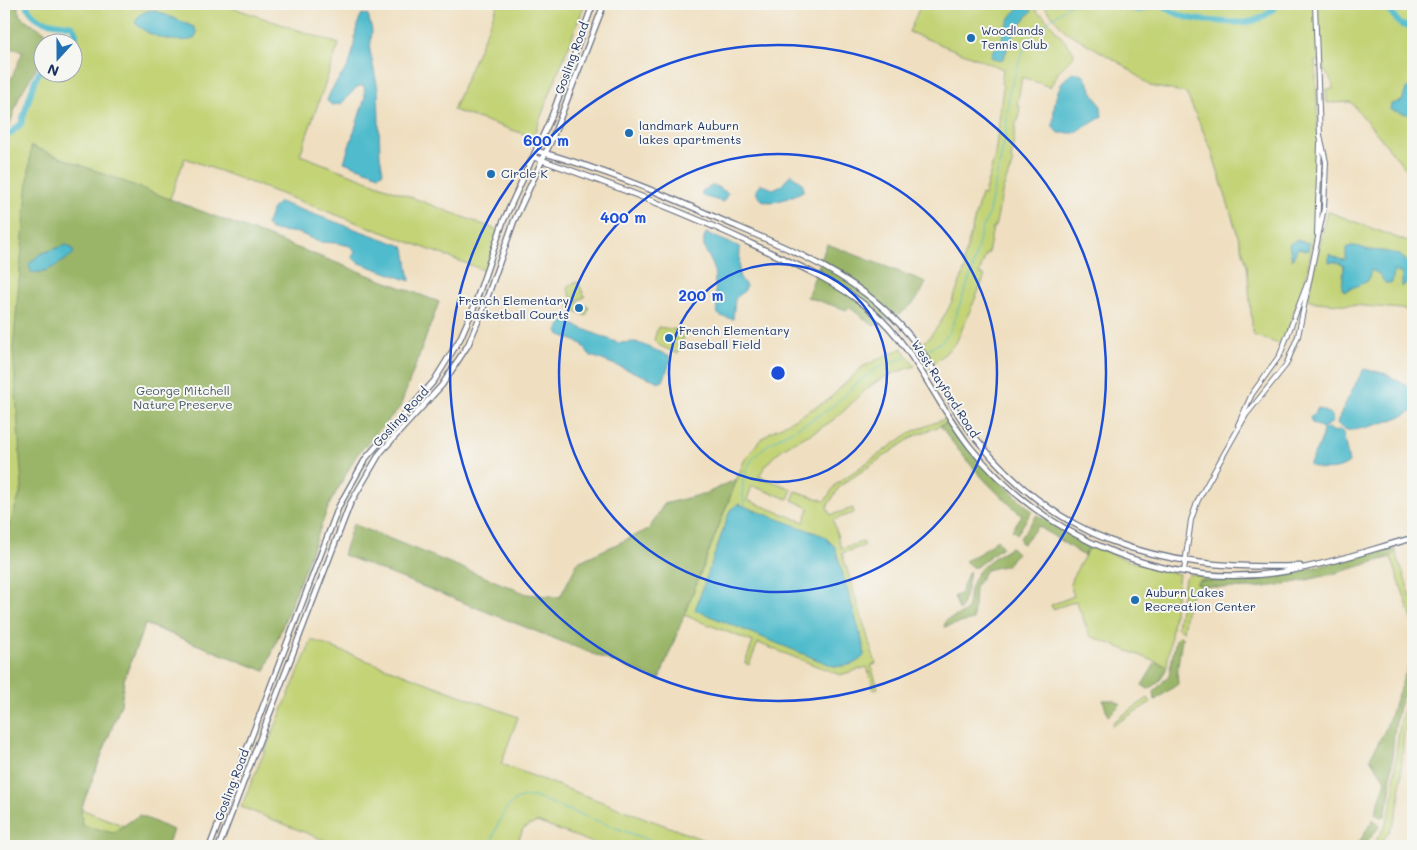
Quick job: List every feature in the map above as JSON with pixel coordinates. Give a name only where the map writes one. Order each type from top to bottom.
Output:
[{"type":"main road","name":"Gosling Road","points":[[210,846],[342,498],[366,458],[434,381],[455,349],[474,307],[504,222],[557,105],[593,4]]},
{"type":"main road","name":"Gosling Road","points":[[219,846],[350,504],[380,453],[436,392],[464,353],[482,312],[517,213],[546,153],[604,4]]},
{"type":"main road","name":"West Rayford Road","points":[[537,151],[689,206],[801,256],[843,278],[866,294],[895,320],[928,362],[961,418],[996,462],[1022,487],[1063,517],[1104,538],[1141,552],[1185,562],[1272,567],[1309,566]]},
{"type":"main road","name":"West Rayford Road","points":[[533,157],[718,227],[797,264],[854,297],[886,324],[914,358],[970,446],[989,468],[1018,496],[1059,525],[1100,547],[1138,561],[1184,572],[1232,576],[1290,571],[1413,538]]},
{"type":"main road","points":[[797,264],[801,256]]},
{"type":"street","points":[[1184,572],[1192,520],[1198,500],[1235,433],[1290,356],[1299,330],[1316,244],[1320,135],[1315,5]]},
{"type":"street","points":[[1235,433],[1249,398],[1280,355],[1311,272]]},
{"type":"green space","points":[[4,4],[17,4],[20,16],[45,32],[32,32],[32,75],[19,97],[8,130],[4,134],[4,87],[12,77],[23,51],[4,47]]},
{"type":"green space","name":"George Mitchell Nature Preserve","points":[[26,4],[222,4],[339,44],[300,155],[500,231],[486,271],[185,158],[169,201],[439,302],[329,505],[265,671],[145,624],[124,679],[121,704],[81,809],[176,846],[4,846],[4,139],[21,124],[34,82],[82,82],[82,32],[76,32],[72,26],[39,19],[30,11]]},
{"type":"green space","points":[[498,4],[585,4],[533,137],[453,110]]},
{"type":"green space","points":[[921,4],[1032,4],[1074,52],[1074,56],[1059,71],[1050,87],[1022,77],[1017,105],[1020,106],[1011,161],[1013,162],[1003,189],[988,254],[986,254],[979,274],[985,276],[956,343],[935,363],[922,344],[930,337],[943,318],[959,286],[966,265],[963,263],[981,194],[984,195],[995,155],[1003,86],[1001,84],[1003,69],[909,32]]},
{"type":"green space","points":[[1046,4],[1413,4],[1413,171],[1407,170],[1351,102],[1327,103],[1326,89],[1333,89],[1331,80],[1322,68],[1320,61],[1315,61],[1318,118],[1317,208],[1308,266],[1301,293],[1309,295],[1327,211],[1413,244],[1413,310],[1316,302],[1300,296],[1283,342],[1279,344],[1253,335],[1247,265],[1211,149],[1186,93],[1150,86],[1125,66],[1065,31],[1045,7]]},
{"type":"green space","name":"George Mitchell Nature Preserve","points":[[31,146],[439,302],[400,407],[356,456],[329,505],[265,671],[145,624],[124,679],[121,704],[81,809],[82,825],[113,833],[139,815],[173,830],[167,846],[4,846],[4,541],[22,488],[13,349]]},
{"type":"green space","points":[[827,244],[926,282],[922,291],[911,305],[891,319],[874,326],[849,307],[847,310],[807,297]]},
{"type":"green space","points":[[578,282],[585,297],[578,300],[571,297],[567,286]]},
{"type":"green space","name":"French Elementary Basketball Courts","points":[[572,300],[589,307],[586,316],[569,308]]},
{"type":"green space","name":"French Elementary Baseball Field","points":[[658,327],[686,331],[678,354],[660,346],[654,340]]},
{"type":"green space","points":[[902,348],[915,366],[893,373],[878,381],[831,422],[780,451],[766,465],[759,476],[792,489],[788,499],[752,486],[747,500],[804,522],[809,508],[792,500],[796,491],[825,501],[836,484],[911,432],[947,418],[950,422],[914,436],[840,486],[827,507],[831,515],[853,508],[854,513],[833,520],[841,548],[863,542],[864,546],[842,553],[876,664],[871,666],[878,688],[874,690],[867,667],[840,675],[758,643],[749,665],[745,663],[753,642],[684,615],[744,461],[759,441],[769,433],[828,400],[862,367]]},
{"type":"green space","points":[[950,422],[988,470],[1032,511],[1017,534],[1012,530],[1022,515],[988,484],[958,450],[940,425]]},
{"type":"green space","points":[[737,479],[659,680],[343,555],[353,524],[527,594],[560,597],[578,562],[649,529],[664,504],[707,493]]},
{"type":"green space","points":[[1037,515],[1091,545],[1084,556],[1038,526],[1023,544],[1021,543],[1020,538]]},
{"type":"green space","points":[[997,539],[1002,547],[976,567],[972,567],[965,561],[982,552]]},
{"type":"green space","points":[[1091,545],[1127,560],[1179,574],[1167,666],[1090,636],[1076,601],[1053,609],[1051,605],[1074,596],[1070,585],[1072,578]]},
{"type":"green space","points":[[1011,547],[1017,553],[1007,565],[986,570],[975,587],[973,620],[944,627],[946,620],[957,616],[967,608],[971,586],[978,572],[991,560]]},
{"type":"green space","points":[[1390,548],[1395,549],[1396,552],[1391,557],[1344,571],[1295,582],[1245,588],[1220,588],[1196,584],[1199,580],[1224,582],[1225,578],[1288,572],[1329,564]]},
{"type":"green space","points":[[1396,552],[1413,603],[1413,622],[1391,557]]},
{"type":"green space","points":[[969,571],[963,604],[959,611],[954,596],[960,594]]},
{"type":"green space","points":[[1189,574],[1225,578],[1224,582],[1199,580],[1196,584],[1203,586],[1198,590],[1193,586],[1192,595],[1188,598],[1183,632],[1177,627],[1185,578]]},
{"type":"green space","points":[[1179,636],[1182,637],[1177,672],[1178,684],[1155,700],[1154,692],[1169,675],[1176,639]]},
{"type":"green space","points":[[312,640],[518,717],[501,764],[720,846],[601,846],[537,822],[523,829],[516,846],[339,846],[241,807]]},
{"type":"green space","points":[[1411,658],[1413,658],[1413,671],[1399,707],[1394,732],[1390,791],[1385,816],[1381,817],[1375,814],[1386,781],[1370,758],[1385,730]]},
{"type":"green space","points":[[1156,662],[1167,666],[1160,680],[1148,689],[1142,685]]},
{"type":"green space","points":[[1413,683],[1404,735],[1397,813],[1387,835],[1378,846],[1376,840],[1387,820],[1390,810],[1400,727],[1406,700]]},
{"type":"green space","points":[[1148,698],[1151,702],[1112,726],[1113,722]]},
{"type":"green space","points":[[1103,700],[1114,700],[1121,704],[1108,716]]},
{"type":"green space","points":[[1373,819],[1380,826],[1363,846],[1352,846],[1360,841]]},
{"type":"water","points":[[1026,4],[1032,11],[1015,33],[1004,58],[999,61],[991,57],[992,51],[1001,44],[1011,16]]},
{"type":"water","points":[[154,10],[194,27],[197,33],[194,39],[179,41],[155,36],[135,23],[142,13]]},
{"type":"water","points":[[362,14],[368,15],[372,30],[370,51],[378,89],[380,156],[383,172],[379,175],[344,162],[365,98],[364,85],[357,87],[341,104],[332,105],[327,101],[331,91],[349,64],[357,25]]},
{"type":"water","points":[[1073,72],[1083,74],[1101,107],[1102,117],[1075,133],[1058,133],[1053,127],[1056,96],[1062,83]]},
{"type":"water","points":[[1413,86],[1413,124],[1411,115],[1390,110],[1391,104],[1402,101],[1406,89]]},
{"type":"water","points":[[791,174],[803,184],[803,191],[783,200],[769,202],[758,197],[756,190],[761,184],[773,189],[782,185]]},
{"type":"water","points":[[714,185],[728,193],[723,202],[702,196],[702,191]]},
{"type":"water","points":[[279,202],[405,248],[410,281],[357,262],[352,257],[355,252],[350,246],[319,242],[299,233],[271,230],[266,225],[272,210]]},
{"type":"water","points":[[706,233],[740,247],[739,276],[746,286],[745,290],[735,299],[733,319],[718,314],[713,265],[704,248]]},
{"type":"water","points":[[1296,240],[1309,243],[1308,251],[1298,248],[1292,260],[1289,244]]},
{"type":"water","points":[[66,245],[71,247],[74,253],[70,257],[48,270],[31,272],[29,264],[40,254]]},
{"type":"water","points":[[1351,246],[1395,253],[1401,256],[1410,266],[1413,284],[1409,281],[1402,287],[1402,274],[1394,271],[1392,283],[1385,283],[1379,274],[1371,270],[1368,281],[1345,291],[1342,289],[1344,266],[1337,262],[1329,262],[1329,254],[1342,260],[1346,259],[1346,248]]},
{"type":"water","points":[[564,321],[618,343],[636,342],[670,356],[671,360],[663,381],[660,382],[589,355],[582,344],[559,334],[557,331]]},
{"type":"water","points":[[1364,369],[1384,373],[1413,389],[1413,411],[1360,429],[1347,430],[1340,427],[1337,423],[1338,420]]},
{"type":"water","points":[[1318,408],[1331,414],[1333,422],[1322,428],[1312,423],[1310,418]]},
{"type":"water","points":[[1327,428],[1335,432],[1339,430],[1343,432],[1349,463],[1340,468],[1324,469],[1309,465],[1321,441],[1323,429]]},
{"type":"water","points":[[738,504],[824,536],[835,547],[864,647],[864,656],[861,659],[850,665],[833,666],[695,610],[730,510]]},
{"type":"waterway","points":[[26,4],[34,16],[39,19],[72,26],[75,32]]},
{"type":"waterway","points":[[926,350],[940,343],[949,333],[972,272],[981,232],[988,216],[1005,139],[1009,93],[1021,56],[1028,42],[1039,28],[1071,4]]},
{"type":"waterway","points":[[1125,4],[1136,10],[1160,5],[1192,19],[1242,23],[1261,18],[1278,4]]},
{"type":"waterway","points":[[1379,4],[1388,9],[1401,25],[1413,27]]},
{"type":"waterway","points":[[4,139],[21,124],[34,82]]},
{"type":"waterway","points":[[745,506],[743,486],[746,470],[755,457],[767,446],[826,411],[876,369],[887,363],[908,357]]},
{"type":"waterway","points":[[490,846],[504,812],[509,805],[524,797],[534,797],[664,846]]},
{"type":"place","name":"Woodlands Tennis Club","points":[[971,38]]},
{"type":"place","name":"landmark Auburn lakes apartments","points":[[629,133]]},
{"type":"place","name":"Circle K","points":[[491,174]]},
{"type":"place","name":"French Elementary Basketball Courts","points":[[579,308]]},
{"type":"place","name":"French Elementary Baseball Field","points":[[669,338]]},
{"type":"place","name":"Auburn Lakes Recreation Center","points":[[1135,600]]}]
